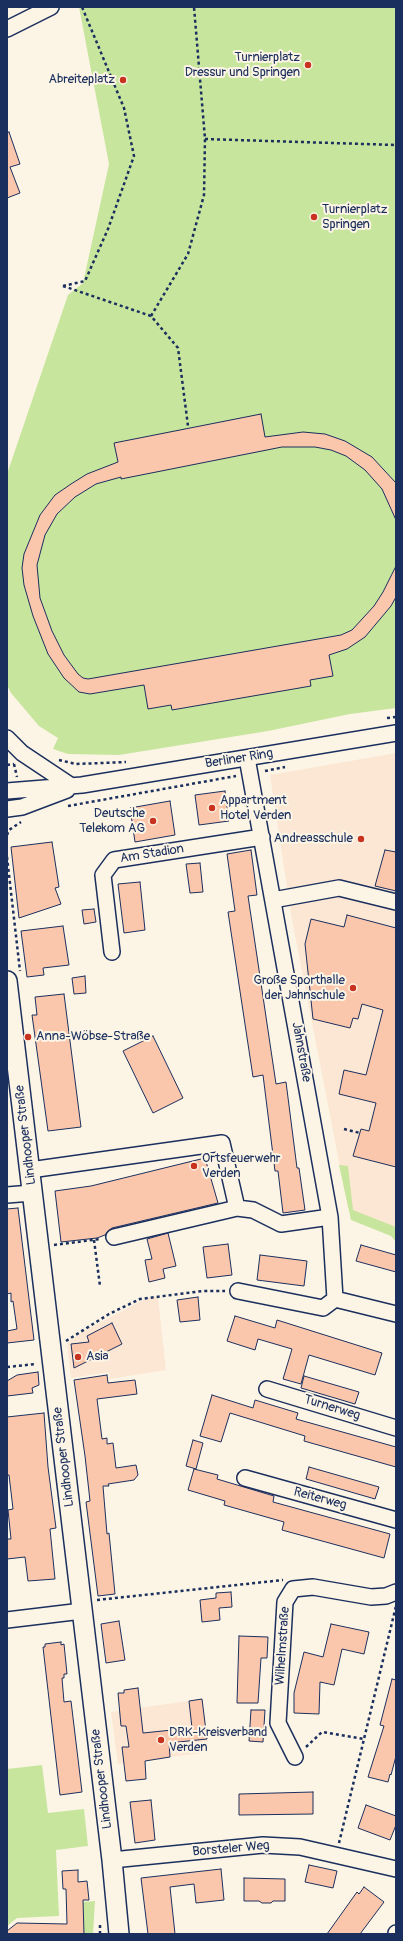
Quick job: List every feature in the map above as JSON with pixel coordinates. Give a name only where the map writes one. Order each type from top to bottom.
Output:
[{"type":"main road","name":"Lindhooper Straße","points":[[7,980],[13,1081],[30,1170],[87,1606],[119,1934]]},
{"type":"street","points":[[7,29],[50,7]]},
{"type":"street","name":"Berliner Ring","points":[[13,786],[76,785],[396,733]]},
{"type":"street","points":[[7,738],[22,753],[76,785]]},
{"type":"street","name":"Jahnstraße","points":[[247,758],[330,1217],[335,1299]]},
{"type":"street","name":"Berliner Ring","points":[[7,810],[22,807],[76,785]]},
{"type":"street","name":"Am Stadion","points":[[112,952],[103,875],[114,860],[262,837]]},
{"type":"street","points":[[273,900],[339,888],[396,902]]},
{"type":"street","points":[[30,1170],[222,1144],[237,1208]]},
{"type":"street","points":[[7,1195],[32,1193]]},
{"type":"street","points":[[114,1237],[237,1208],[253,1210],[281,1224],[330,1217]]},
{"type":"street","points":[[238,1291],[323,1308],[335,1299],[396,1314]]},
{"type":"street","name":"Turnerweg","points":[[267,1389],[396,1428]]},
{"type":"street","name":"Reiterweg","points":[[245,1478],[396,1520]]},
{"type":"street","name":"Wilhelmstraße","points":[[295,1757],[278,1723],[285,1602],[293,1589],[313,1587],[371,1597],[386,1596],[395,1590]]},
{"type":"street","points":[[7,1620],[87,1606]]},
{"type":"street","name":"Borsteler Weg","points":[[112,1860],[263,1845],[300,1847],[396,1869]]},
{"type":"path","points":[[82,7],[124,108],[134,156],[108,229],[85,281],[63,286],[151,316],[178,348],[188,426]]},
{"type":"path","points":[[151,316],[188,254],[204,195],[205,139],[194,7]]},
{"type":"path","points":[[205,139],[396,145]]},
{"type":"path","points":[[381,720],[396,717]]},
{"type":"path","points":[[54,759],[76,764],[128,762]]},
{"type":"path","points":[[7,765],[14,764],[13,786]]},
{"type":"path","points":[[258,772],[280,768]]},
{"type":"path","points":[[65,807],[240,775]]},
{"type":"path","points":[[7,835],[10,830],[24,820]]},
{"type":"path","points":[[344,1128],[360,1133]]},
{"type":"path","points":[[51,1246],[114,1237]]},
{"type":"path","points":[[94,1240],[100,1286]]},
{"type":"path","points":[[63,1344],[109,1314],[140,1299],[203,1291],[238,1291]]},
{"type":"path","points":[[7,1367],[43,1363]]},
{"type":"path","points":[[87,1606],[283,1580],[293,1589]]},
{"type":"path","points":[[337,1847],[396,1608],[395,1590]]},
{"type":"path","points":[[295,1757],[322,1732],[364,1739]]},
{"type":"shaded area","points":[[396,753],[396,1235],[348,1208],[292,920],[270,775]]},
{"type":"shaded area","points":[[158,1297],[166,1370],[110,1379],[109,1372],[71,1378],[67,1343],[82,1332],[147,1298]]},
{"type":"shaded area","name":"DRK-Kreisverband Verden","points":[[202,1699],[209,1752],[118,1764],[111,1712]]},
{"type":"green space","points":[[79,7],[396,7],[396,708],[350,714],[268,731],[119,755],[68,754],[53,749],[58,738],[39,726],[11,693],[7,685],[7,474],[68,295],[83,283],[109,164]]},
{"type":"green space","points":[[339,1165],[348,1166],[353,1210],[396,1227],[396,1242],[391,1236],[351,1220]]},
{"type":"green space","points":[[42,1765],[48,1813],[84,1809],[88,1846],[56,1850],[59,1916],[17,1918],[7,1926],[7,1769]]},
{"type":"green space","points":[[95,1901],[93,1934],[84,1934],[83,1902]]},
{"type":"building","points":[[9,132],[20,164],[10,167],[20,193],[7,198],[7,133]]},
{"type":"building","points":[[261,414],[265,437],[303,432],[325,434],[345,441],[372,457],[396,483],[396,520],[382,489],[365,470],[346,456],[331,450],[315,447],[282,447],[121,479],[121,477],[96,484],[75,497],[57,514],[45,535],[37,565],[40,598],[52,631],[64,655],[78,674],[83,678],[88,679],[341,635],[352,630],[374,606],[396,566],[396,597],[391,606],[365,637],[347,649],[329,655],[333,676],[310,680],[311,686],[172,710],[171,705],[148,709],[144,685],[90,694],[79,692],[64,678],[48,654],[33,616],[24,585],[22,568],[24,554],[40,515],[55,495],[71,484],[87,474],[118,462],[114,443]]},
{"type":"building","name":"Appartment Hotel Verden","points":[[225,791],[229,821],[199,825],[195,795]]},
{"type":"building","name":"Deutsche Telekom AG","points":[[170,801],[175,835],[135,842],[130,808]]},
{"type":"building","points":[[52,842],[59,887],[55,888],[61,904],[19,918],[11,847]]},
{"type":"building","points":[[251,850],[257,895],[248,896],[276,1084],[286,1082],[297,1168],[299,1168],[305,1210],[283,1213],[278,1171],[275,1171],[263,1075],[253,1077],[228,912],[235,911],[227,854]]},
{"type":"building","points":[[385,850],[396,852],[396,891],[375,886]]},
{"type":"building","points":[[200,863],[203,892],[190,893],[186,864]]},
{"type":"building","points":[[140,882],[145,930],[124,933],[118,884]]},
{"type":"building","points":[[94,909],[96,922],[84,924],[82,910]]},
{"type":"building","name":"Große Sporthalle der Jahnschule","points":[[347,915],[396,928],[396,1167],[353,1156],[361,1129],[369,1131],[376,1103],[339,1094],[344,1070],[366,1075],[383,1010],[362,1004],[358,1019],[353,1018],[350,1028],[313,1019],[305,944],[311,919],[344,927]]},
{"type":"building","points":[[63,926],[69,965],[43,968],[44,975],[27,977],[21,931]]},
{"type":"building","points":[[85,976],[86,993],[74,994],[72,978]]},
{"type":"building","points":[[64,994],[81,1127],[48,1131],[32,1015],[37,1015],[35,997]]},
{"type":"building","points":[[153,1036],[183,1098],[153,1113],[123,1051]]},
{"type":"building","points":[[205,1158],[218,1203],[112,1228],[105,1235],[97,1238],[61,1242],[55,1191],[91,1186]]},
{"type":"building","points":[[18,1208],[34,1340],[7,1343],[7,1331],[17,1329],[13,1301],[11,1302],[11,1293],[7,1294],[7,1209]]},
{"type":"building","points":[[168,1233],[176,1266],[163,1269],[165,1278],[149,1282],[145,1260],[152,1259],[147,1239]]},
{"type":"building","points":[[228,1244],[232,1275],[207,1278],[203,1247]]},
{"type":"building","points":[[361,1245],[396,1255],[396,1272],[356,1261]]},
{"type":"building","points":[[260,1255],[307,1261],[304,1286],[257,1280]]},
{"type":"building","points":[[198,1297],[200,1320],[180,1322],[177,1300]]},
{"type":"building","points":[[235,1316],[275,1328],[277,1320],[382,1353],[375,1375],[309,1355],[301,1384],[283,1379],[292,1349],[258,1339],[255,1350],[227,1341]]},
{"type":"building","points":[[112,1323],[122,1344],[74,1368],[71,1344],[89,1342],[87,1336]]},
{"type":"building","points":[[38,1372],[39,1385],[32,1388],[33,1393],[7,1396],[7,1381],[17,1375]]},
{"type":"building","points":[[107,1375],[108,1383],[135,1380],[137,1394],[97,1399],[102,1439],[107,1438],[107,1444],[113,1443],[116,1468],[136,1465],[138,1475],[134,1480],[103,1486],[107,1534],[109,1533],[115,1594],[98,1596],[86,1502],[90,1501],[85,1456],[74,1380]]},
{"type":"building","points":[[304,1376],[359,1392],[355,1404],[301,1388]]},
{"type":"building","points":[[212,1395],[253,1408],[255,1400],[298,1413],[296,1419],[396,1447],[396,1467],[304,1441],[305,1436],[230,1413],[221,1442],[200,1436]]},
{"type":"building","points":[[44,1413],[48,1467],[56,1528],[50,1529],[55,1579],[28,1581],[25,1557],[7,1559],[7,1539],[11,1539],[8,1510],[13,1509],[9,1475],[7,1475],[7,1417]]},
{"type":"building","points":[[193,1440],[203,1443],[196,1469],[186,1466]]},
{"type":"building","points":[[309,1467],[379,1487],[375,1499],[306,1479]]},
{"type":"building","points":[[194,1469],[218,1475],[217,1479],[274,1496],[273,1502],[390,1534],[384,1558],[282,1530],[284,1522],[224,1505],[225,1501],[188,1490]]},
{"type":"building","points":[[231,1592],[232,1607],[219,1608],[220,1620],[202,1622],[200,1600],[216,1598],[216,1593]]},
{"type":"building","points":[[119,1621],[125,1660],[106,1663],[101,1624]]},
{"type":"building","points":[[331,1624],[369,1632],[364,1654],[342,1649],[334,1685],[320,1682],[319,1714],[294,1713],[294,1693],[304,1652],[323,1657]]},
{"type":"building","points":[[239,1636],[268,1637],[267,1658],[261,1658],[258,1703],[237,1703]]},
{"type":"building","points":[[61,1642],[61,1645],[64,1644],[67,1674],[64,1674],[64,1678],[62,1678],[64,1702],[71,1701],[82,1792],[60,1795],[43,1647],[45,1647],[45,1644]]},
{"type":"building","points":[[392,1679],[396,1680],[396,1756],[388,1782],[368,1777],[384,1726],[380,1725]]},
{"type":"building","points":[[138,1688],[143,1733],[192,1728],[189,1701],[202,1699],[207,1739],[169,1743],[170,1757],[145,1761],[146,1779],[126,1781],[122,1747],[129,1747],[126,1726],[121,1726],[118,1693],[124,1693],[124,1690]]},
{"type":"building","points":[[251,1710],[265,1710],[263,1742],[249,1741]]},
{"type":"building","points":[[313,1792],[313,1814],[239,1815],[239,1794]]},
{"type":"building","points":[[151,1800],[155,1840],[135,1843],[130,1802]]},
{"type":"building","points":[[366,1805],[396,1816],[396,1825],[390,1840],[358,1828]]},
{"type":"building","points":[[309,1865],[337,1871],[333,1888],[305,1882]]},
{"type":"building","points":[[221,1869],[224,1900],[196,1903],[194,1884],[170,1887],[175,1934],[148,1934],[141,1878]]},
{"type":"building","points":[[78,1870],[78,1882],[87,1881],[89,1900],[83,1900],[84,1934],[7,1934],[7,1931],[17,1923],[67,1924],[66,1889],[63,1889],[62,1871]]},
{"type":"building","points":[[244,1878],[285,1879],[285,1901],[262,1903],[259,1901],[244,1901]]},
{"type":"building","points":[[364,1887],[384,1902],[360,1934],[327,1934],[357,1892],[359,1894]]},
{"type":"place","name":"Turnierplatz Dressur und Springen","points":[[308,65]]},
{"type":"place","name":"Abreiteplatz","points":[[123,80]]},
{"type":"place","name":"Turnierplatz Springen","points":[[314,217]]},
{"type":"place","name":"Appartment Hotel Verden","points":[[212,808]]},
{"type":"place","name":"Deutsche Telekom AG","points":[[153,821]]},
{"type":"place","name":"Andreasschule","points":[[361,839]]},
{"type":"place","name":"Große Sporthalle der Jahnschule","points":[[353,988]]},
{"type":"place","name":"Anna-Wöbse-Straße","points":[[28,1037]]},
{"type":"place","name":"Ortsfeuerwehr Verden","points":[[194,1166]]},
{"type":"place","name":"Asia","points":[[78,1357]]},
{"type":"place","name":"DRK-Kreisverband Verden","points":[[161,1740]]}]
